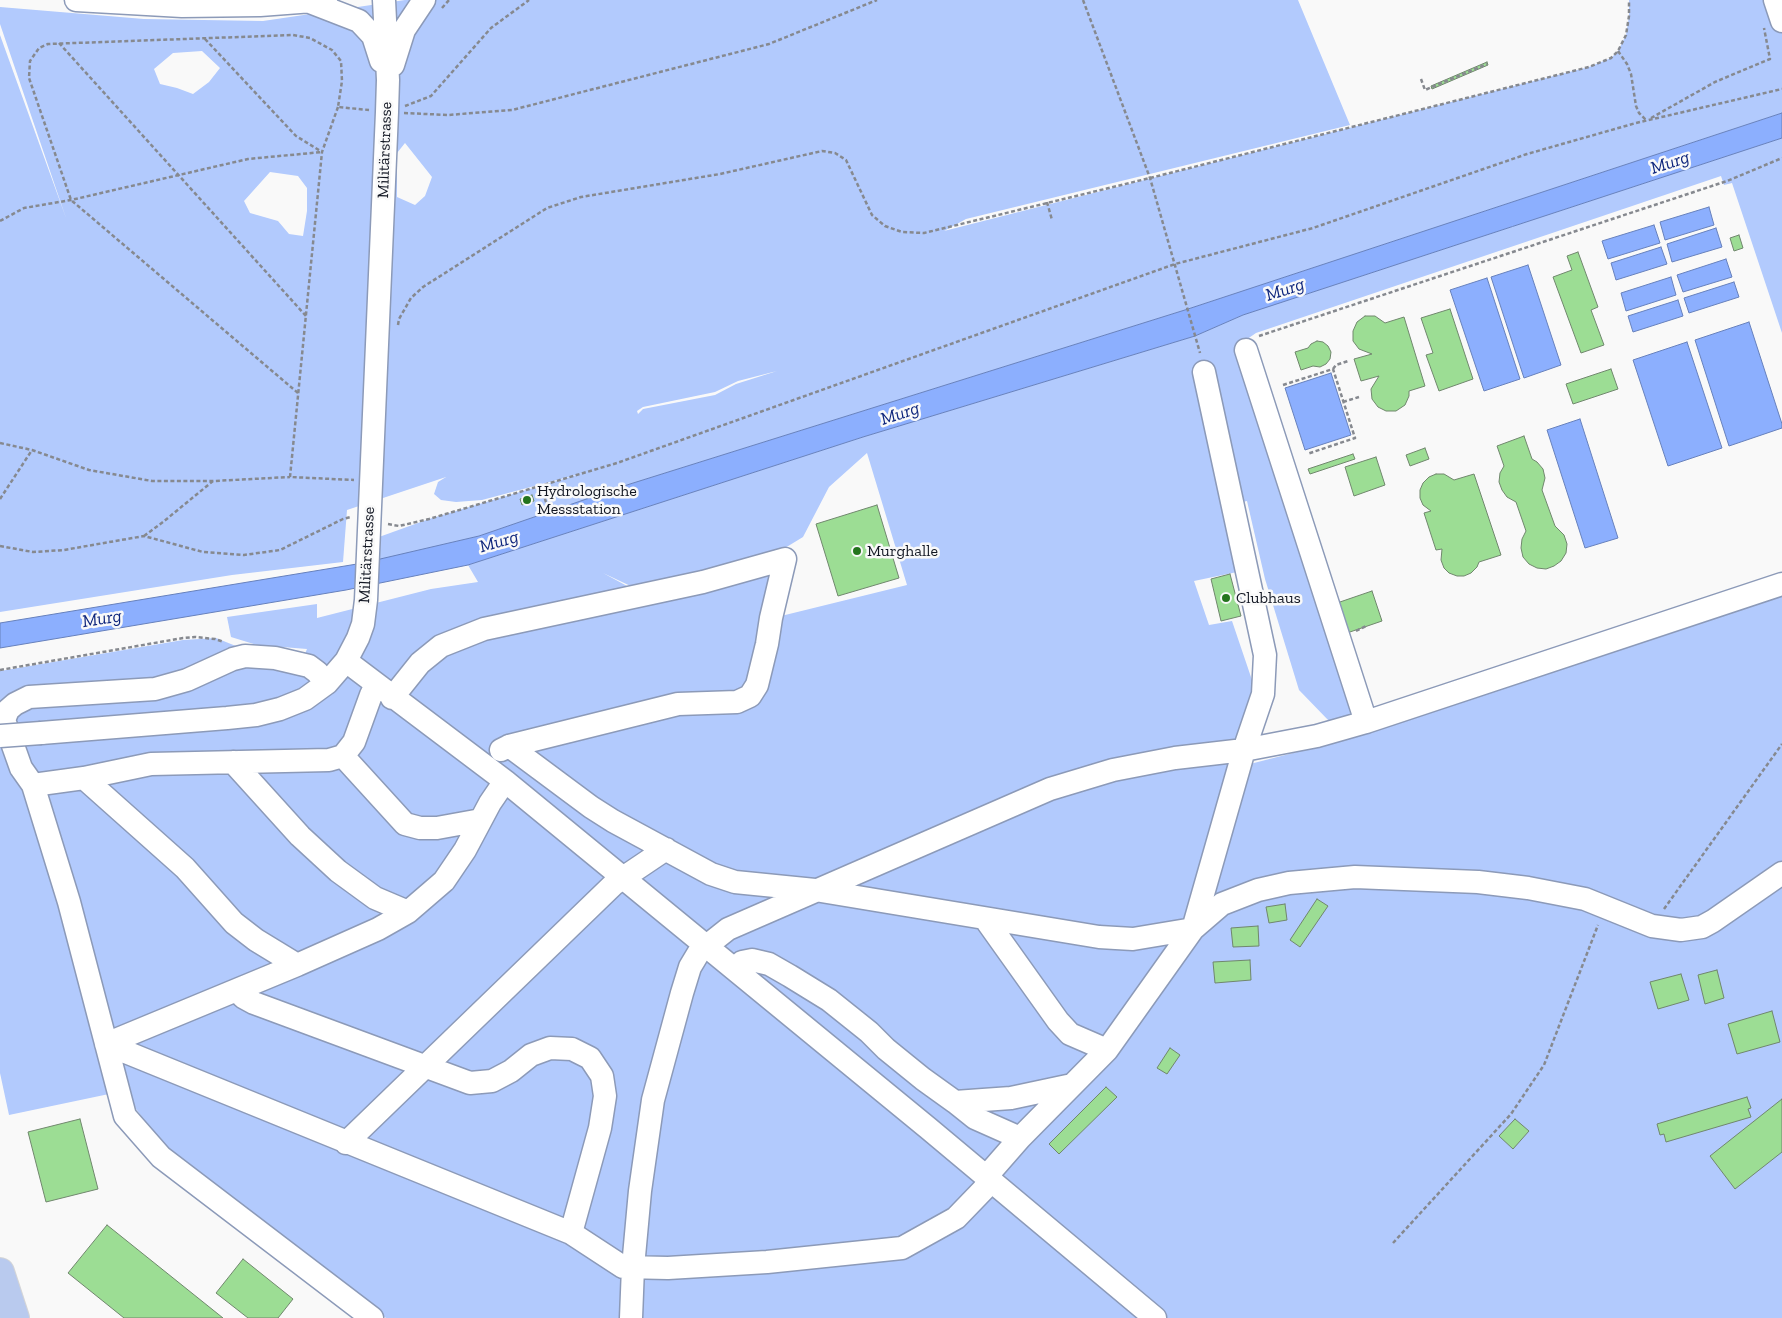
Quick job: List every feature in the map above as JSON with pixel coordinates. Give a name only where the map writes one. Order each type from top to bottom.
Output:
[{"type":"highway","points":[[0,1272],[15,1318]]},
{"type":"street","name":"Militärstrasse","points":[[76,0],[182,6],[260,5],[318,1],[359,21],[373,36],[388,80]]},
{"type":"street","name":"Militärstrasse","points":[[0,736],[256,715],[305,699],[327,683],[346,661],[358,638],[363,624],[366,600],[368,547],[362,518],[370,481],[387,112],[388,80],[384,0]]},
{"type":"street","name":"Militärstrasse","points":[[388,80],[404,30],[424,0]]},
{"type":"street","points":[[1772,23],[1775,0]]},
{"type":"street","points":[[1246,350],[1366,722]]},
{"type":"street","points":[[1193,929],[1244,750],[1263,694],[1265,655],[1204,372]]},
{"type":"street","points":[[34,785],[84,778],[151,764],[329,760],[343,756],[354,742],[371,695],[384,692],[441,646],[484,629],[703,582],[785,559],[768,644],[757,684],[750,696],[737,702],[678,704],[509,746],[488,757],[482,763]]},
{"type":"street","points":[[631,1318],[633,1267],[640,1191],[654,1100],[687,976],[699,952],[728,929],[1050,789],[1112,770],[1175,758],[1244,750],[1317,736],[1366,722],[1782,584]]},
{"type":"street","points":[[327,683],[309,666],[275,658],[245,656],[233,659],[187,680],[155,689],[29,697],[14,704],[8,710],[4,720],[20,768],[34,785],[69,902],[125,1116],[161,1157],[372,1318]]},
{"type":"street","points":[[346,661],[384,692],[505,781],[921,1121],[1155,1318]]},
{"type":"street","points":[[509,746],[591,807],[613,821],[710,874],[735,882],[814,890],[986,920],[1099,937],[1133,938],[1193,929]]},
{"type":"street","points":[[343,756],[405,824],[420,828],[437,828],[481,820]]},
{"type":"street","points":[[232,762],[300,836],[338,871],[375,898],[408,912]]},
{"type":"street","points":[[84,778],[184,868],[234,923],[256,940],[297,964]]},
{"type":"street","points":[[106,1044],[240,989],[378,929],[408,912],[444,881],[466,850],[481,820],[505,781]]},
{"type":"street","points":[[346,1143],[622,877],[666,849]]},
{"type":"street","points":[[106,1044],[571,1233],[623,1266],[668,1268],[767,1262],[902,1248],[956,1218],[984,1189],[992,1170],[1020,1138],[1107,1050],[1193,929],[1222,904],[1258,890],[1289,883],[1355,876],[1478,882],[1585,899],[1652,926],[1681,930],[1702,926],[1724,914],[1782,873]]},
{"type":"street","points":[[986,920],[1058,1021],[1070,1034],[1107,1050]]},
{"type":"street","points":[[736,969],[742,962],[752,960],[769,964],[790,976],[829,1000],[869,1032],[886,1049],[974,1118],[1020,1138]]},
{"type":"street","points":[[240,989],[244,997],[254,1003],[470,1083],[492,1081],[511,1071],[531,1055],[550,1048],[572,1049],[590,1058],[602,1076],[606,1096],[600,1128],[571,1233]]},
{"type":"street","points":[[955,1102],[1011,1098],[1072,1085]]},
{"type":"path","points":[[387,112],[431,96],[491,28],[529,0]]},
{"type":"path","points":[[338,108],[448,115],[512,110],[768,44],[877,0]]},
{"type":"path","points":[[1084,0],[1150,178],[1195,336]]},
{"type":"path","points":[[397,328],[399,319],[411,298],[423,287],[547,208],[581,197],[720,174],[822,151],[835,153],[846,160],[872,215],[885,226],[902,232],[924,233],[1589,67],[1611,58],[1618,50],[1626,35],[1629,0]]},
{"type":"path","points":[[1647,120],[1715,82],[1770,59],[1772,23]]},
{"type":"path","points":[[290,478],[322,152],[338,108],[342,81],[341,61],[332,50],[310,38],[293,35],[59,43],[48,44],[39,48],[30,61],[29,78],[71,200],[298,393]]},
{"type":"path","points":[[205,39],[296,136],[322,152]]},
{"type":"path","points":[[59,43],[306,316]]},
{"type":"path","points":[[1618,50],[1631,74],[1636,106],[1639,113],[1647,120]]},
{"type":"path","points":[[1421,79],[1425,90],[1487,64]]},
{"type":"path","points":[[144,536],[203,552],[244,555],[280,550],[343,519],[362,518],[399,526],[429,520],[617,463],[1175,264],[1313,228],[1527,154],[1647,120],[1782,89]]},
{"type":"path","points":[[0,221],[24,208],[71,200],[248,160],[322,152]]},
{"type":"path","points":[[1246,350],[1258,336],[1727,181],[1782,158]]},
{"type":"path","points":[[1047,202],[1052,220]]},
{"type":"path","points":[[1283,386],[1332,369],[1336,365],[1348,361]]},
{"type":"path","points":[[1307,454],[1355,438],[1332,369]]},
{"type":"path","points":[[1343,402],[1359,397]]},
{"type":"path","points":[[0,443],[32,450],[89,470],[152,481],[290,478],[370,481]]},
{"type":"path","points":[[0,499],[32,450]]},
{"type":"path","points":[[0,546],[32,552],[64,550],[144,536],[214,481]]},
{"type":"path","points":[[541,486],[549,512]]},
{"type":"path","points":[[0,670],[183,638],[214,639],[225,643]]},
{"type":"path","points":[[1652,926],[1782,744]]},
{"type":"path","points":[[1393,1243],[1511,1114],[1544,1065],[1605,907]]},
{"type":"shaded area","points":[[405,0],[1298,0],[1350,125],[966,219],[944,231],[1589,67],[1611,58],[1618,51],[1626,35],[1629,0],[1782,0],[1782,113],[1188,309],[630,484],[479,536],[379,560],[379,537],[429,519],[587,472],[482,500],[456,502],[441,500],[434,494],[438,482],[446,477],[347,510],[343,562],[232,575],[0,612],[0,35],[66,218],[0,24],[0,7],[144,19],[263,21]],"holes":[[[202,51],[220,68],[209,82],[193,94],[160,84],[154,69],[173,53]],[[405,143],[432,177],[425,196],[415,205],[397,197],[397,153]],[[270,172],[298,176],[307,188],[307,211],[303,236],[289,234],[278,221],[250,213],[244,201]],[[777,371],[736,384],[715,395],[643,409],[638,414],[637,411],[643,407],[715,392],[738,381]]]},
{"type":"shaded area","points":[[1782,138],[1782,333],[1732,183],[1724,185],[1721,176],[1256,333],[1237,346],[1353,707],[1349,716],[1330,722],[1299,690],[1265,579],[1247,501],[1233,504],[1237,572],[1194,581],[1209,625],[1232,621],[1253,683],[1245,720],[1250,764],[1336,742],[1782,595],[1782,1318],[386,1318],[166,1149],[136,1109],[128,1090],[9,1115],[0,1073],[0,671],[183,640],[216,638],[298,671],[307,649],[257,645],[231,637],[227,617],[317,604],[317,618],[431,589],[478,582],[468,565],[863,437],[1195,336],[1243,315]],"holes":[[[867,453],[907,585],[777,617],[777,566],[653,600],[603,573],[639,590],[780,551],[803,537],[829,487]]]},
{"type":"water","name":"Murg","points":[[1782,113],[1782,138],[1243,315],[1195,336],[863,437],[468,565],[346,590],[0,648],[0,623],[363,563],[479,536],[630,484],[1188,309]]},
{"type":"water","points":[[1709,207],[1714,225],[1665,240],[1660,222]]},
{"type":"water","points":[[1654,225],[1660,243],[1608,259],[1602,241]]},
{"type":"water","points":[[1716,228],[1722,247],[1672,262],[1667,244]]},
{"type":"water","points":[[1661,247],[1667,264],[1616,280],[1611,263]]},
{"type":"water","points":[[1726,259],[1732,277],[1683,292],[1677,275]]},
{"type":"water","points":[[1528,265],[1561,365],[1524,378],[1491,277]]},
{"type":"water","points":[[1671,277],[1676,295],[1626,311],[1621,293]]},
{"type":"water","points":[[1487,278],[1520,379],[1484,391],[1450,290]]},
{"type":"water","points":[[1734,282],[1739,297],[1689,313],[1684,298]]},
{"type":"water","points":[[1678,300],[1683,316],[1633,332],[1628,316]]},
{"type":"water","points":[[1749,322],[1782,428],[1729,446],[1695,340]]},
{"type":"water","points":[[1687,342],[1722,448],[1668,466],[1633,360]]},
{"type":"water","points":[[1331,373],[1351,435],[1305,450],[1285,388]]},
{"type":"water","points":[[1580,419],[1618,538],[1585,548],[1547,430]]},
{"type":"building","points":[[1487,62],[1488,65],[1432,89],[1431,86]]},
{"type":"building","points":[[1739,235],[1743,248],[1734,251],[1730,238]]},
{"type":"building","points":[[1578,252],[1598,307],[1591,310],[1604,345],[1581,353],[1553,277],[1572,270],[1567,256]]},
{"type":"building","points":[[1450,309],[1473,379],[1439,391],[1426,355],[1433,353],[1421,318]]},
{"type":"building","points":[[1365,316],[1375,316],[1385,323],[1404,317],[1425,386],[1409,391],[1405,405],[1396,411],[1386,411],[1378,407],[1372,399],[1371,389],[1379,376],[1361,381],[1354,359],[1372,354],[1359,349],[1353,341],[1353,331],[1357,322]]},
{"type":"building","points":[[1317,341],[1323,342],[1328,346],[1331,352],[1330,359],[1320,367],[1313,366],[1301,370],[1295,352],[1308,348]]},
{"type":"building","points":[[1611,369],[1618,389],[1573,404],[1566,384]]},
{"type":"building","points":[[1524,436],[1532,459],[1543,469],[1545,478],[1542,490],[1555,526],[1564,535],[1567,544],[1566,553],[1561,561],[1546,569],[1537,568],[1529,564],[1523,557],[1522,539],[1526,531],[1516,502],[1507,497],[1499,482],[1500,473],[1504,466],[1497,446]]},
{"type":"building","points":[[1425,448],[1429,459],[1410,466],[1406,455]]},
{"type":"building","points":[[1353,454],[1355,459],[1310,474],[1308,469]]},
{"type":"building","points":[[1376,457],[1385,485],[1354,496],[1345,467]]},
{"type":"building","points":[[1436,474],[1444,474],[1454,480],[1474,474],[1501,555],[1479,562],[1471,573],[1464,576],[1449,573],[1444,568],[1441,560],[1442,549],[1436,550],[1424,513],[1431,511],[1423,505],[1420,498],[1420,490],[1423,483],[1429,477]]},
{"type":"building","name":"Hydrologische Messstation","points":[[532,495],[534,501],[522,505],[520,499]]},
{"type":"building","name":"Murghalle","points":[[877,505],[899,578],[838,596],[816,524]]},
{"type":"building","name":"Clubhaus","points":[[1230,574],[1241,616],[1221,621],[1211,579]]},
{"type":"building","points":[[1372,591],[1382,621],[1347,633],[1337,603]]},
{"type":"building","points":[[1317,899],[1328,906],[1300,947],[1290,940]]},
{"type":"building","points":[[1285,904],[1287,920],[1269,923],[1266,907]]},
{"type":"building","points":[[1258,926],[1259,946],[1233,947],[1231,928]]},
{"type":"building","points":[[1250,960],[1251,980],[1215,983],[1213,962]]},
{"type":"building","points":[[1717,970],[1724,998],[1705,1004],[1698,975]]},
{"type":"building","points":[[1681,974],[1689,1000],[1658,1009],[1650,982]]},
{"type":"building","points":[[1772,1011],[1780,1042],[1737,1054],[1728,1024]]},
{"type":"building","points":[[1170,1048],[1180,1055],[1167,1074],[1157,1068]]},
{"type":"building","points":[[1106,1087],[1117,1097],[1059,1154],[1049,1144]]},
{"type":"building","points":[[1747,1097],[1751,1108],[1748,1109],[1751,1117],[1666,1142],[1664,1134],[1660,1135],[1657,1124]]},
{"type":"building","points":[[1782,1099],[1782,1152],[1735,1189],[1710,1156]]},
{"type":"building","points":[[80,1119],[98,1189],[46,1202],[28,1132]]},
{"type":"building","points":[[1515,1119],[1529,1131],[1513,1149],[1499,1136]]},
{"type":"building","points":[[107,1225],[223,1318],[124,1318],[68,1273]]},
{"type":"building","points":[[243,1259],[293,1299],[278,1318],[248,1318],[216,1293]]},
{"type":"place","name":"Hydrologische Messstation","points":[[527,500]]},
{"type":"place","name":"Murghalle","points":[[857,551]]},
{"type":"place","name":"Clubhaus","points":[[1226,598]]}]
